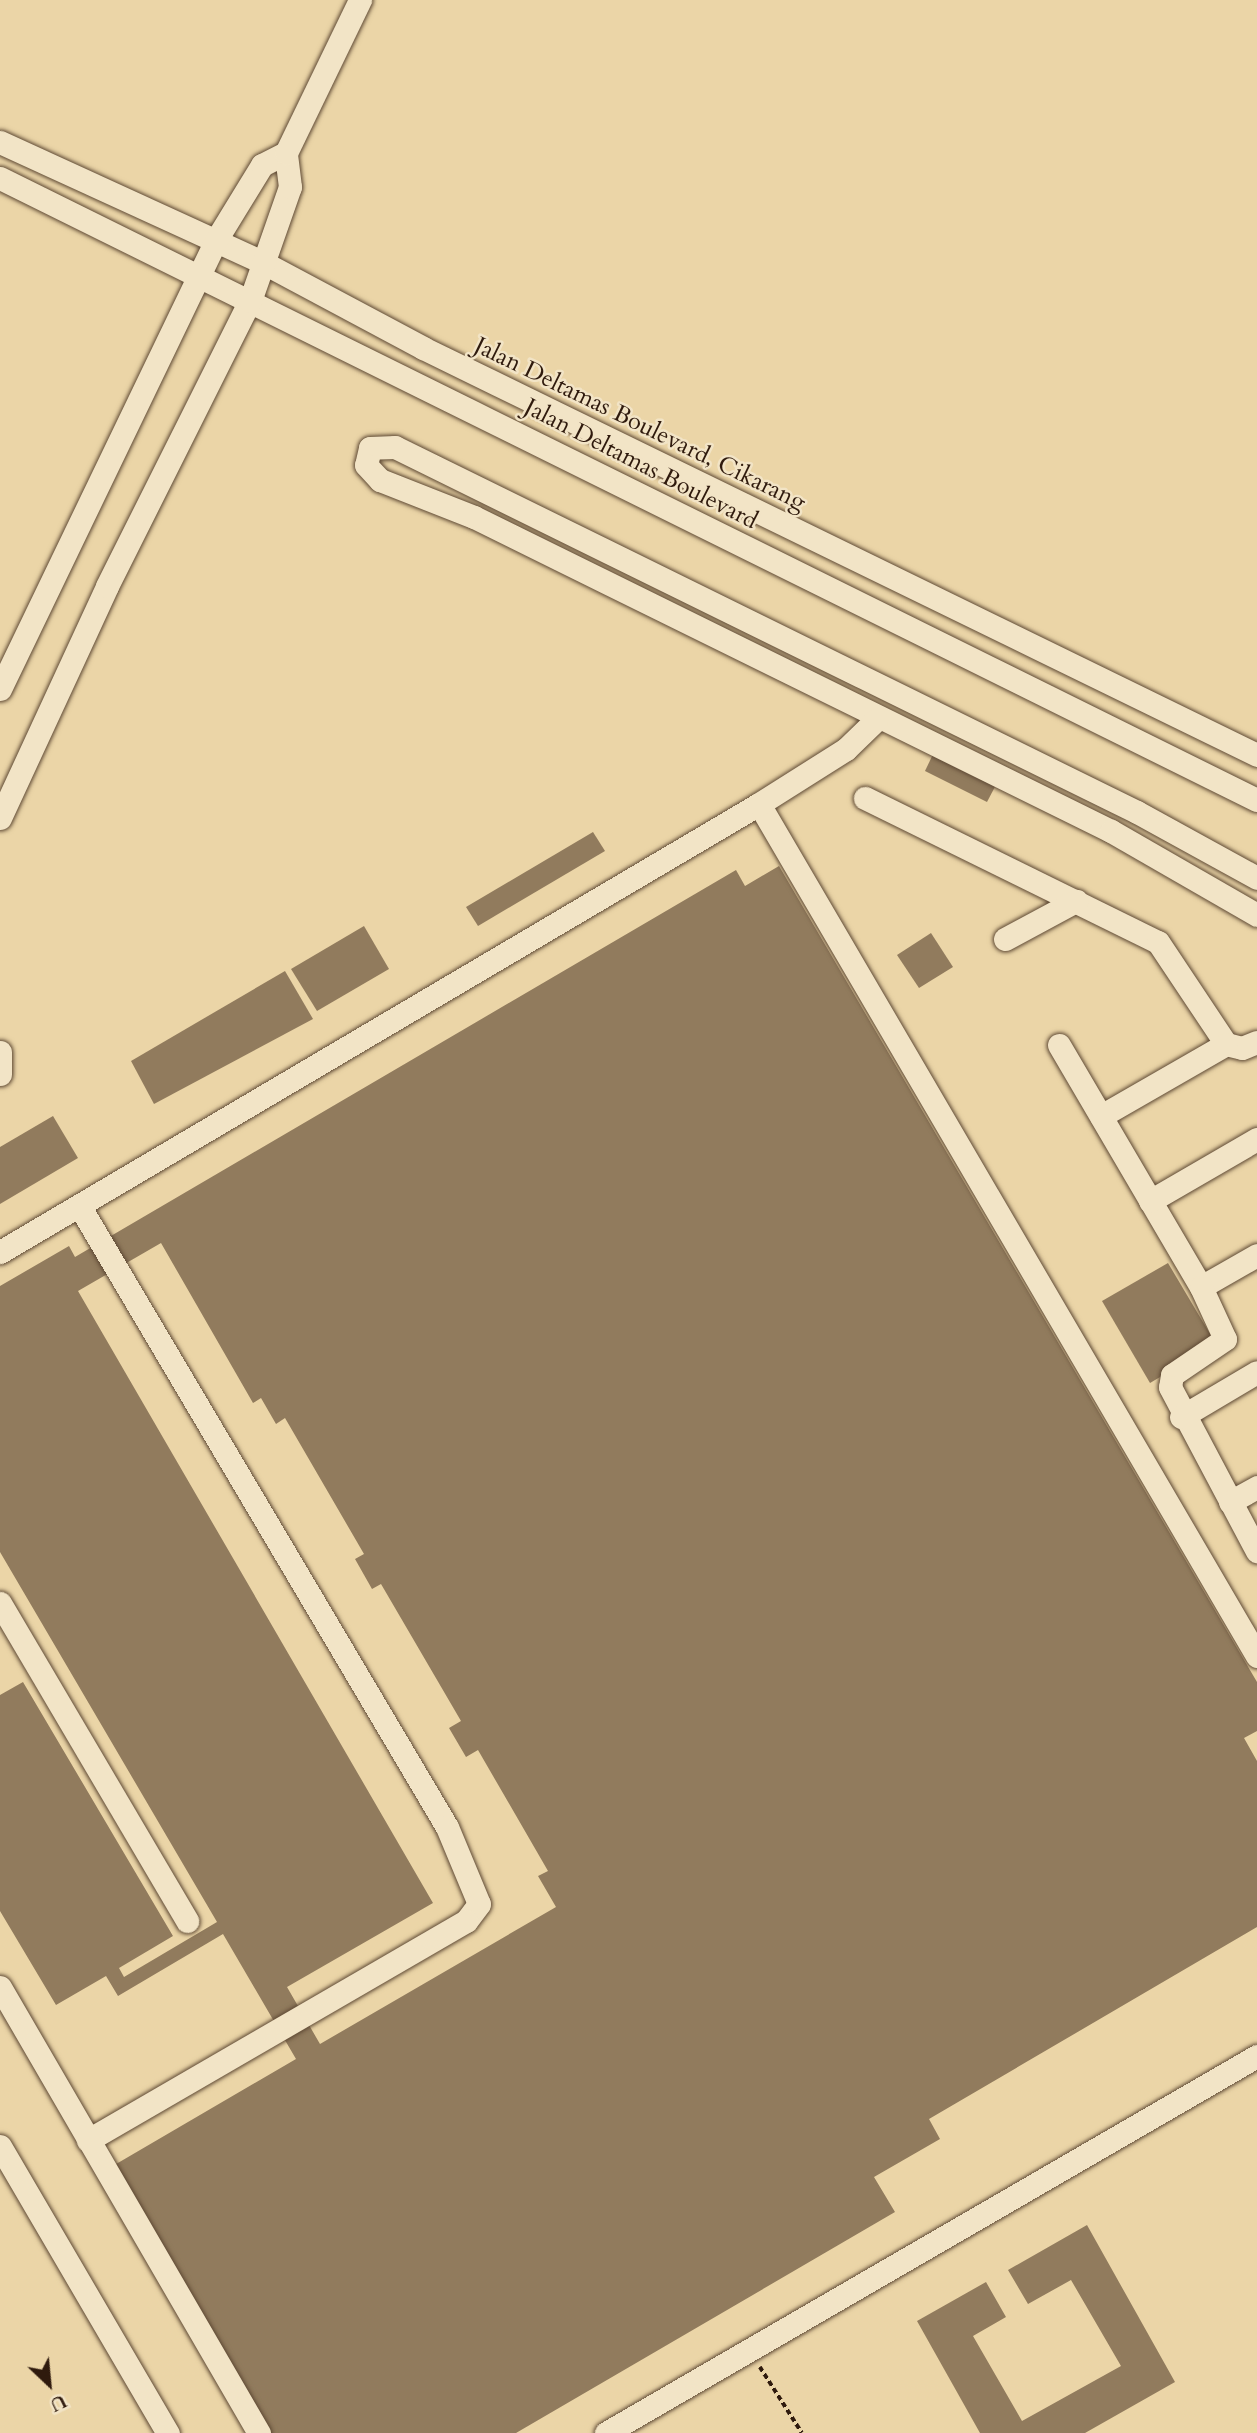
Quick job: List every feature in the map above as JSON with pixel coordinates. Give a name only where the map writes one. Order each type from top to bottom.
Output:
[{"type":"street","points":[[0,818],[107,586],[250,302],[266,264],[290,187],[286,153],[360,0]]},
{"type":"street","name":"Jalan Deltamas Boulevard, Cikarang","points":[[0,142],[266,264],[423,348],[1257,755]]},
{"type":"street","points":[[0,689],[200,279],[216,240],[262,165],[286,153]]},
{"type":"street","name":"Jalan Deltamas Boulevard","points":[[0,178],[1257,800]]},
{"type":"street","points":[[1257,878],[1137,812],[395,447],[370,448],[366,465],[380,480],[474,517],[876,720],[1111,831],[1257,915]]},
{"type":"street","points":[[0,1252],[759,804],[846,749],[876,720]]},
{"type":"street","points":[[865,799],[1076,901],[1164,947],[1226,1044],[1242,1048],[1257,1042]]},
{"type":"street","points":[[759,804],[1257,1656]]},
{"type":"street","points":[[1005,939],[1076,901]]},
{"type":"street","points":[[1101,1116],[1226,1044]]},
{"type":"street","points":[[1059,1045],[1201,1287],[1225,1335],[1172,1376],[1171,1398],[1257,1551]]},
{"type":"street","points":[[0,1052],[0,1074]]},
{"type":"street","points":[[1150,1201],[1257,1139]]},
{"type":"street","points":[[80,1207],[447,1828],[479,1904],[466,1921],[88,2140]]},
{"type":"street","points":[[1201,1287],[1257,1255]]},
{"type":"street","points":[[1181,1417],[1257,1372]]},
{"type":"street","points":[[1230,1502],[1257,1487]]},
{"type":"street","points":[[0,1602],[7,1632],[187,1921]]},
{"type":"street","points":[[0,1987],[259,2433]]},
{"type":"street","points":[[606,2433],[1257,2056]]},
{"type":"street","points":[[3,2156],[168,2433]]},
{"type":"path","points":[[749,2348],[802,2433]]},
{"type":"building","points":[[935,750],[998,781],[987,802],[925,771]]},
{"type":"building","points":[[593,832],[605,851],[478,926],[466,907]]},
{"type":"building","points":[[779,866],[1257,1682],[1257,1731],[1244,1738],[1257,1761],[1257,1927],[929,2119],[940,2139],[874,2177],[895,2212],[516,2433],[266,2433],[111,2167],[296,2059],[223,1934],[118,1996],[106,1976],[56,2005],[0,1911],[0,1695],[23,1682],[173,1936],[119,1968],[124,1977],[217,1922],[0,1552],[0,1286],[69,1246],[75,1257],[736,870],[745,886]],"holes":[[[161,1243],[253,1403],[261,1398],[276,1424],[285,1418],[364,1554],[355,1559],[372,1589],[381,1584],[461,1721],[449,1728],[466,1757],[478,1750],[548,1871],[538,1876],[556,1907],[320,2044],[287,1987],[433,1903],[78,1291]]]},
{"type":"building","points":[[364,926],[389,969],[317,1011],[291,969]]},
{"type":"building","points":[[931,933],[953,967],[919,988],[897,955]]},
{"type":"building","points":[[285,971],[313,1019],[154,1104],[131,1061]]},
{"type":"building","points":[[53,1116],[78,1158],[0,1204],[0,1147]]},
{"type":"building","points":[[1168,1263],[1216,1344],[1150,1383],[1102,1301]]},
{"type":"building","points":[[1087,2225],[1175,2382],[1085,2433],[980,2433],[917,2321],[986,2282],[1006,2317],[973,2336],[1022,2421],[1121,2366],[1071,2280],[1028,2304],[1008,2270]]}]
